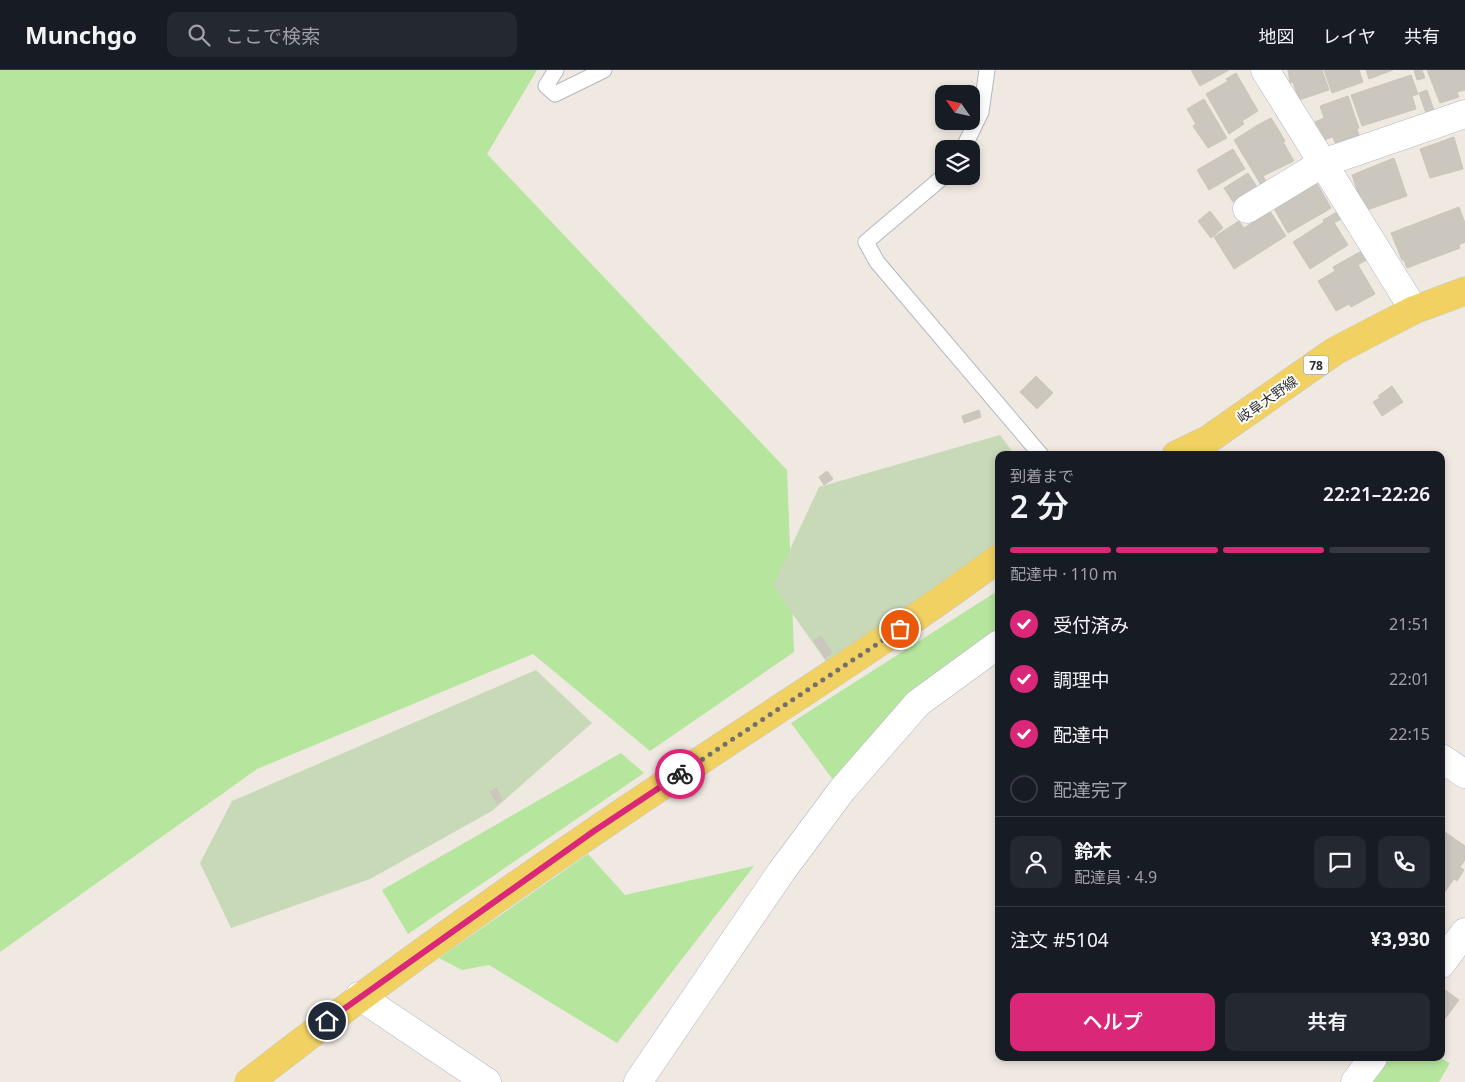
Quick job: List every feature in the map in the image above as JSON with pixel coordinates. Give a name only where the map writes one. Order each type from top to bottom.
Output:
[{"type":"main road","name":"岐阜大野線","points":[[1192,451],[1207,447],[1335,351],[1414,310],[1465,291]]},
{"type":"main road","points":[[249,1082],[359,996],[594,831],[931,608],[995,561]]},
{"type":"street","points":[[1265,70],[1414,310]]},
{"type":"street","points":[[1247,209],[1323,163],[1465,114]]},
{"type":"street","points":[[638,1082],[781,872],[842,790],[918,703],[995,647]]},
{"type":"street","points":[[1445,761],[1465,774]]},
{"type":"street","points":[[1445,959],[1465,932]]},
{"type":"street","points":[[359,996],[487,1082]]},
{"type":"street","points":[[1355,1082],[1371,1061]]},
{"type":"lane","points":[[556,70],[546,86],[555,94],[604,70]]},
{"type":"lane","points":[[967,140],[981,112],[987,70]]},
{"type":"lane","points":[[935,184],[866,242],[877,262],[1037,451]]},
{"type":"green space","points":[[0,70],[537,70],[487,154],[787,470],[794,652],[650,751],[533,654],[257,769],[0,952]]},
{"type":"green space","points":[[1000,435],[1012,451],[995,451],[995,547],[827,663],[773,586],[819,487]]},
{"type":"green space","points":[[995,593],[995,632],[901,701],[834,781],[791,723]]},
{"type":"green space","points":[[536,670],[592,723],[492,811],[370,879],[231,928],[200,863],[232,801]]},
{"type":"green space","points":[[621,753],[644,773],[408,934],[382,890]]},
{"type":"green space","points":[[588,854],[625,895],[754,866],[617,1043],[489,965],[462,970],[439,958]]},
{"type":"green space","points":[[1445,1060],[1450,1063],[1439,1082],[1366,1082],[1382,1061]]},
{"type":"building","points":[[1191,70],[1229,70],[1200,86]]},
{"type":"building","points":[[1288,70],[1322,70],[1329,90],[1299,100],[1293,82],[1290,83]]},
{"type":"building","points":[[1324,70],[1359,70],[1363,82],[1332,93]]},
{"type":"building","points":[[1366,70],[1393,70],[1369,79]]},
{"type":"building","points":[[1414,70],[1422,70],[1425,78],[1417,80]]},
{"type":"building","points":[[1427,70],[1465,70],[1465,90],[1457,92],[1459,97],[1440,103]]},
{"type":"building","points":[[1236,73],[1258,111],[1242,121],[1244,124],[1229,134],[1206,94],[1228,81],[1226,79]]},
{"type":"building","points":[[1411,75],[1418,94],[1412,96],[1416,109],[1362,126],[1351,95]]},
{"type":"building","points":[[1427,90],[1436,116],[1428,119],[1419,93]]},
{"type":"building","points":[[1348,96],[1359,128],[1321,141],[1315,122],[1324,118],[1320,106]]},
{"type":"building","points":[[1204,99],[1227,138],[1208,148],[1193,126],[1196,124],[1187,109]]},
{"type":"building","points":[[1271,118],[1278,129],[1273,132],[1270,127],[1260,133],[1256,126]]},
{"type":"building","points":[[1256,126],[1260,133],[1270,127],[1273,132],[1278,129],[1294,161],[1263,176],[1267,183],[1261,185],[1234,140]]},
{"type":"building","points":[[1357,129],[1359,135],[1335,143],[1333,137]]},
{"type":"building","points":[[1454,137],[1463,169],[1430,178],[1420,149]]},
{"type":"building","points":[[1233,149],[1245,169],[1209,190],[1197,170]]},
{"type":"building","points":[[1394,158],[1407,196],[1364,211],[1352,175]]},
{"type":"building","points":[[1248,173],[1257,187],[1233,202],[1224,188]]},
{"type":"building","points":[[1315,180],[1331,208],[1321,214],[1315,203],[1320,200],[1310,183]]},
{"type":"building","points":[[1310,183],[1320,200],[1315,203],[1321,214],[1288,233],[1272,205]]},
{"type":"building","points":[[1459,207],[1465,223],[1465,242],[1459,245],[1460,248],[1407,268],[1391,233]]},
{"type":"building","points":[[1210,211],[1223,228],[1211,238],[1198,221]]},
{"type":"building","points":[[1270,211],[1286,236],[1234,269],[1214,237],[1239,221],[1244,228]]},
{"type":"building","points":[[1337,212],[1342,219],[1326,226],[1323,220]]},
{"type":"building","points":[[1333,221],[1348,245],[1310,269],[1293,242],[1324,222],[1326,226]]},
{"type":"building","points":[[1362,251],[1367,260],[1361,263],[1356,254]]},
{"type":"building","points":[[1356,254],[1361,263],[1358,265],[1375,294],[1351,307],[1349,304],[1336,311],[1318,281],[1335,271],[1333,267]]},
{"type":"building","points":[[1036,376],[1053,393],[1037,409],[1020,392]]},
{"type":"building","points":[[1392,386],[1403,402],[1382,416],[1373,402]]},
{"type":"building","points":[[979,410],[981,417],[964,423],[962,416]]},
{"type":"building","points":[[827,471],[833,479],[824,485],[819,477]]},
{"type":"building","points":[[821,636],[832,653],[825,658],[814,641]]},
{"type":"building","points":[[496,788],[502,800],[497,803],[490,792]]},
{"type":"building","points":[[1445,832],[1465,846],[1465,860],[1460,867],[1464,870],[1457,881],[1454,879],[1445,891]]},
{"type":"building","points":[[1445,990],[1459,1000],[1445,1019]]},
{"type":"way so far","points":[[680,774],[900,629]]},
{"type":"route","points":[[327,1021],[359,996],[594,831],[680,774]]}]
